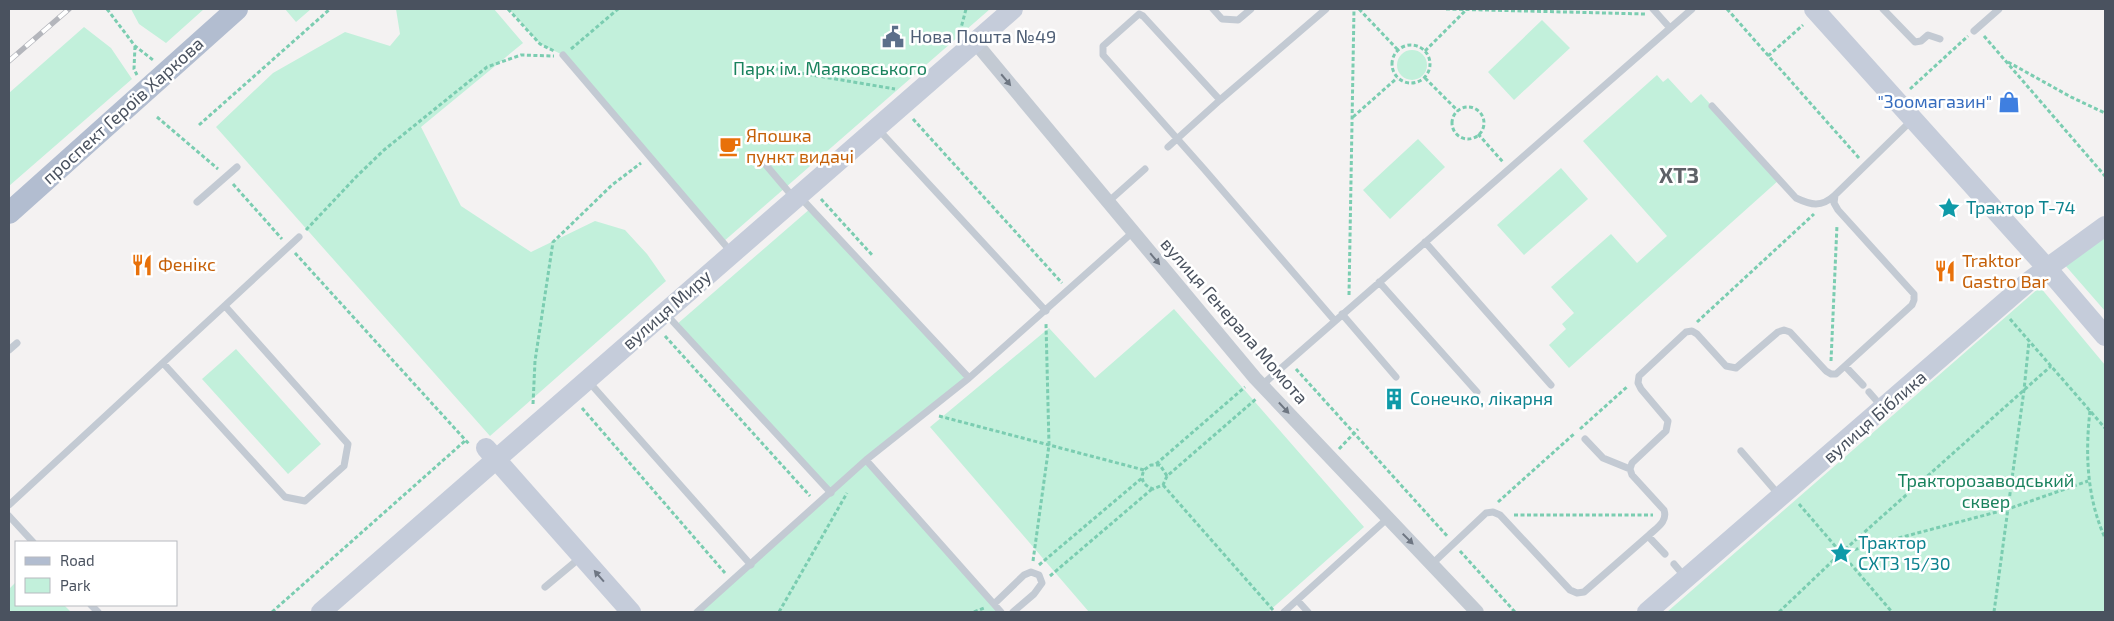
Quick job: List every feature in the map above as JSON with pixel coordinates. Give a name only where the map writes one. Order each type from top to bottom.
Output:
[{"type":"main road","name":"проспект Героїв Харкова","points":[[9,213],[237,9]]},
{"type":"street","name":"вулиця Миру","points":[[321,612],[485,452],[536,426],[877,128],[967,39],[1014,9]]},
{"type":"street","points":[[1808,17],[1912,120],[2046,267],[2105,336]]},
{"type":"street","name":"вулиця Генерала Момота","points":[[967,39],[1108,202],[1261,384],[1476,612]]},
{"type":"street","name":"вулиця Біблика","points":[[1647,612],[1680,571],[1784,494],[2046,267],[2105,226]]},
{"type":"street","points":[[485,452],[582,556],[631,612]]},
{"type":"lane","points":[[1213,9],[1222,19],[1238,20],[1251,9]]},
{"type":"lane","points":[[1168,147],[1326,9]]},
{"type":"lane","points":[[1261,384],[1692,9]]},
{"type":"lane","points":[[1883,9],[1915,42],[1921,41],[1928,35],[1940,39]]},
{"type":"lane","points":[[1975,29],[1999,9]]},
{"type":"lane","points":[[1655,11],[1670,28]]},
{"type":"lane","points":[[1220,100],[1143,16],[1139,14],[1103,46],[1103,55],[1178,138],[1335,320]]},
{"type":"lane","points":[[563,55],[733,254]]},
{"type":"lane","points":[[1712,106],[1796,198],[1814,205],[1828,201],[1912,120]]},
{"type":"lane","points":[[877,128],[1046,311]]},
{"type":"lane","points":[[760,158],[969,378]]},
{"type":"lane","points":[[197,202],[237,167]]},
{"type":"lane","points":[[1108,202],[1145,169]]},
{"type":"lane","points":[[1432,564],[1486,512],[1493,512],[1500,515],[1570,590],[1578,593],[1584,592],[1648,536],[1664,521],[1666,516],[1664,510],[1632,475],[1630,469],[1632,463],[1666,431],[1668,421],[1641,389],[1638,383],[1639,376],[1686,332],[1692,331],[1696,334],[1726,366],[1731,368],[1736,368],[1783,328],[1790,332],[1831,374],[1836,374],[1845,366],[1912,304],[1914,294],[1838,210],[1834,203],[1834,195]]},
{"type":"lane","points":[[697,612],[866,460],[969,378],[1133,232]]},
{"type":"lane","points":[[9,505],[298,237]]},
{"type":"lane","points":[[1425,242],[1551,385]]},
{"type":"lane","points":[[1379,282],[1478,392]]},
{"type":"lane","points":[[163,363],[285,497],[305,501],[344,466],[348,444],[225,306]]},
{"type":"lane","points":[[665,313],[831,493]]},
{"type":"lane","points":[[1342,314],[1396,377]]},
{"type":"lane","points":[[9,350],[17,343]]},
{"type":"lane","points":[[1845,366],[1863,385]]},
{"type":"lane","points":[[588,380],[751,565]]},
{"type":"lane","points":[[1869,392],[1884,409]]},
{"type":"lane","points":[[1585,439],[1603,458],[1630,469]]},
{"type":"lane","points":[[1742,451],[1784,494]]},
{"type":"lane","points":[[866,460],[1002,612]]},
{"type":"lane","points":[[9,516],[32,541]]},
{"type":"lane","points":[[1284,612],[1388,518]]},
{"type":"lane","points":[[1648,536],[1665,554]]},
{"type":"lane","points":[[545,587],[582,556]]},
{"type":"lane","points":[[994,604],[1024,575],[1031,572],[1039,575],[1042,583],[1034,594],[1013,612]]},
{"type":"lane","points":[[1298,600],[1308,612]]},
{"type":"path","points":[[107,9],[135,46],[156,61]]},
{"type":"path","points":[[199,124],[330,9]]},
{"type":"path","points":[[508,9],[540,44],[563,55]]},
{"type":"path","points":[[298,237],[356,176],[384,150],[487,66],[521,55],[563,55],[618,9]]},
{"type":"path","points":[[966,9],[967,39]]},
{"type":"path","points":[[1349,308],[1354,9]]},
{"type":"path","points":[[1359,9],[1398,50]]},
{"type":"path","points":[[1446,9],[1655,11]]},
{"type":"path","points":[[1727,9],[1866,165]]},
{"type":"path","points":[[1426,51],[1467,10]]},
{"type":"path","points":[[1768,56],[1808,17]]},
{"type":"path","points":[[1910,89],[1975,29],[2006,61],[2105,176]]},
{"type":"path","points":[[1412,45],[1419,46],[1426,51],[1430,57],[1431,65],[1425,78],[1411,84],[1397,78],[1392,64],[1398,50],[1404,46],[1412,45]]},
{"type":"path","points":[[135,46],[134,69],[138,77]]},
{"type":"path","points":[[2006,61],[2071,97],[2105,113]]},
{"type":"path","points":[[770,68],[898,89]]},
{"type":"path","points":[[1352,117],[1397,78]]},
{"type":"path","points":[[1425,78],[1458,111]]},
{"type":"path","points":[[1470,107],[1479,112],[1483,121],[1482,131],[1474,137],[1464,138],[1456,133],[1452,118],[1458,111],[1470,107]]},
{"type":"path","points":[[157,117],[226,176],[466,440],[485,452]]},
{"type":"path","points":[[913,119],[1069,290]]},
{"type":"path","points":[[1478,134],[1503,162]]},
{"type":"path","points":[[536,426],[532,409],[535,361],[554,242],[612,185],[649,156]]},
{"type":"path","points":[[1686,332],[1828,201]]},
{"type":"path","points":[[1831,374],[1838,210]]},
{"type":"path","points":[[1999,307],[2105,428]]},
{"type":"path","points":[[1031,572],[1049,445],[1046,311]]},
{"type":"path","points":[[664,336],[818,505]]},
{"type":"path","points":[[1994,612],[2029,341]]},
{"type":"path","points":[[1289,361],[1450,540]]},
{"type":"path","points":[[1779,612],[1841,553],[2051,366]]},
{"type":"path","points":[[1486,512],[1639,376]]},
{"type":"path","points":[[1031,572],[1142,478],[1147,466],[1156,464],[1261,384]]},
{"type":"path","points":[[1042,583],[1153,489],[1163,485],[1166,476],[1261,384]]},
{"type":"path","points":[[581,408],[732,581]]},
{"type":"path","points":[[2090,410],[2086,442],[2088,480],[2098,523],[2105,538]]},
{"type":"path","points":[[925,413],[1144,470]]},
{"type":"path","points":[[272,612],[466,440]]},
{"type":"path","points":[[1156,464],[1163,468],[1166,476]]},
{"type":"path","points":[[1142,478],[1144,483],[1153,489]]},
{"type":"path","points":[[1841,553],[2008,509],[2088,480]]},
{"type":"path","points":[[1163,485],[1275,612]]},
{"type":"path","points":[[779,612],[852,486]]},
{"type":"path","points":[[1784,494],[1841,553],[1892,612]]},
{"type":"path","points":[[1500,515],[1666,516]]},
{"type":"path","points":[[1454,544],[1515,612]]},
{"type":"green space","points":[[131,9],[204,9],[166,43],[139,24]]},
{"type":"green space","points":[[285,9],[311,9],[296,22]]},
{"type":"green space","points":[[396,9],[494,9],[523,43],[421,127],[461,206],[531,252],[595,221],[625,230],[647,254],[666,281],[490,436],[216,127],[273,73],[345,32],[390,46],[400,34]]},
{"type":"green space","name":"Парк ім. Маяковського","points":[[509,9],[990,9],[723,242],[563,55],[540,44]]},
{"type":"green space","points":[[1542,20],[1570,48],[1514,100],[1488,72]]},
{"type":"green space","points":[[84,27],[111,48],[132,79],[9,186],[9,93]]},
{"type":"green space","points":[[1412,50],[1423,54],[1427,65],[1423,76],[1412,80],[1401,76],[1397,65],[1401,54]]},
{"type":"green space","points":[[1657,75],[1663,82],[1668,78],[1691,103],[1701,94],[1779,180],[1569,368],[1549,345],[1566,329],[1562,324],[1574,313],[1551,287],[1611,234],[1637,263],[1667,236],[1583,141]]},
{"type":"green space","points":[[1418,139],[1445,167],[1390,219],[1363,190]]},
{"type":"green space","points":[[1561,168],[1588,199],[1524,255],[1497,225]]},
{"type":"green space","points":[[811,208],[969,378],[866,460],[1001,612],[697,612],[830,492],[676,325]]},
{"type":"green space","points":[[2105,236],[2105,311],[2064,264]]},
{"type":"green space","name":"Тракторозаводський сквер","points":[[2040,287],[2105,365],[2105,612],[1667,612]]},
{"type":"green space","points":[[1174,309],[1364,527],[1268,612],[1089,612],[930,427],[1049,328],[1095,378]]},
{"type":"green space","points":[[236,349],[321,444],[288,474],[202,379]]},
{"type":"green space","points":[[15,583],[15,606],[65,606],[71,612],[11,612],[9,609],[9,589]]},
{"type":"railway","points":[[9,61],[69,9]]},
{"type":"place","name":"Нова Пошта №49","points":[[893,37]]},
{"type":"place","name":"\"Зоомагазин\"","points":[[2009,102]]},
{"type":"place","name":"Япошка пункт видачі","points":[[730,146]]},
{"type":"place","name":"Трактор Т-74","points":[[1949,208]]},
{"type":"place","name":"Фенікс","points":[[142,265]]},
{"type":"place","name":"Traktor Gastro Bar","points":[[1945,271]]},
{"type":"place","name":"Сонечко, лікарня","points":[[1394,399]]},
{"type":"place","name":"Трактор СХТЗ 15/30","points":[[1841,553]]},
{"type":"district","name":"ХТЗ","points":[[1679,175]]}]
